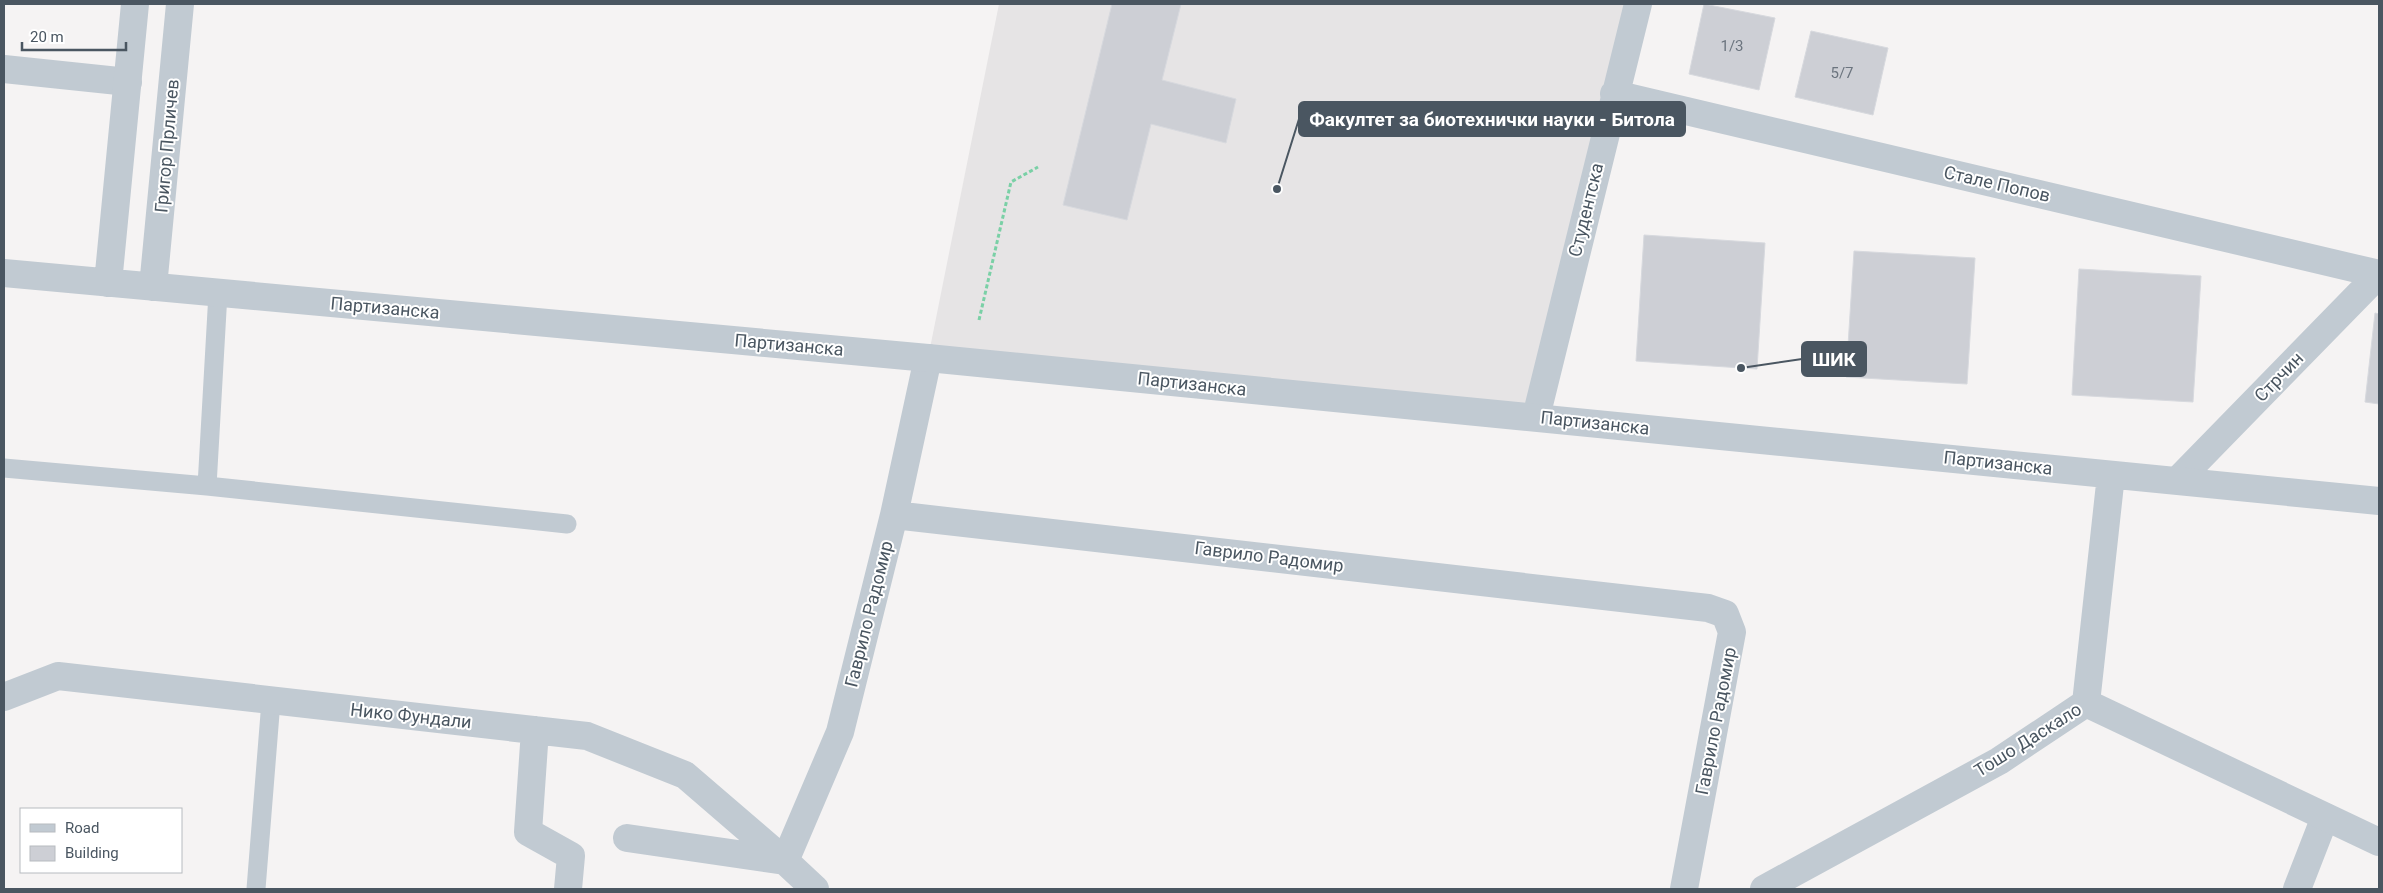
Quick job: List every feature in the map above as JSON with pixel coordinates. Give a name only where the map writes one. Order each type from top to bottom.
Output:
[{"type":"street","points":[[108,283],[135,4]]},
{"type":"street","name":"Григор Прличев","points":[[153,287],[180,4]]},
{"type":"street","name":"Студентска","points":[[1536,418],[1614,94],[1638,4]]},
{"type":"street","points":[[4,69],[128,82]]},
{"type":"street","name":"Стале Попов","points":[[1614,94],[2379,274]]},
{"type":"street","name":"Партизанска","points":[[4,273],[928,358],[2379,501]]},
{"type":"street","name":"Стрчин","points":[[2178,480],[2379,274]]},
{"type":"street","points":[[894,514],[928,358]]},
{"type":"street","points":[[2086,703],[2111,475]]},
{"type":"street","name":"Гаврило Радомир","points":[[785,861],[840,732],[894,514],[1708,608],[1725,614],[1732,632],[1684,889]]},
{"type":"street","name":"Нико Фундали","points":[[4,697],[58,676],[587,736],[685,775],[785,861]]},
{"type":"street","name":"Тошо Даскало","points":[[1764,889],[1998,761],[2086,703],[2379,842]]},
{"type":"street","points":[[535,730],[528,832],[571,856],[568,889]]},
{"type":"street","points":[[2297,889],[2325,817]]},
{"type":"street","points":[[628,838],[785,861],[815,889]]},
{"type":"lane","points":[[207,486],[218,293]]},
{"type":"lane","points":[[4,468],[207,486],[567,524]]},
{"type":"lane","points":[[256,889],[271,701]]},
{"type":"path","points":[[979,320],[1011,182],[1038,166]]},
{"type":"shaded area","points":[[999,4],[1638,4],[1536,417],[928,358]]},
{"type":"building","points":[[1112,4],[1181,4],[1162,80],[1236,99],[1226,143],[1151,124],[1127,220],[1063,205]]},
{"type":"building","points":[[1704,4],[1775,18],[1759,90],[1689,74]]},
{"type":"building","points":[[1811,31],[1888,48],[1873,115],[1795,97]]},
{"type":"building","points":[[1644,235],[1765,243],[1757,369],[1636,361]]},
{"type":"building","points":[[1854,251],[1975,258],[1967,384],[1846,377]]},
{"type":"building","points":[[2079,269],[2201,276],[2193,402],[2072,395]]},
{"type":"building","points":[[2375,313],[2379,314],[2379,404],[2365,402]]},
{"type":"place","name":"Факултет за биотехнички науки - Битола","points":[[1277,189]]},
{"type":"place","name":"ШИК","points":[[1741,368]]}]
